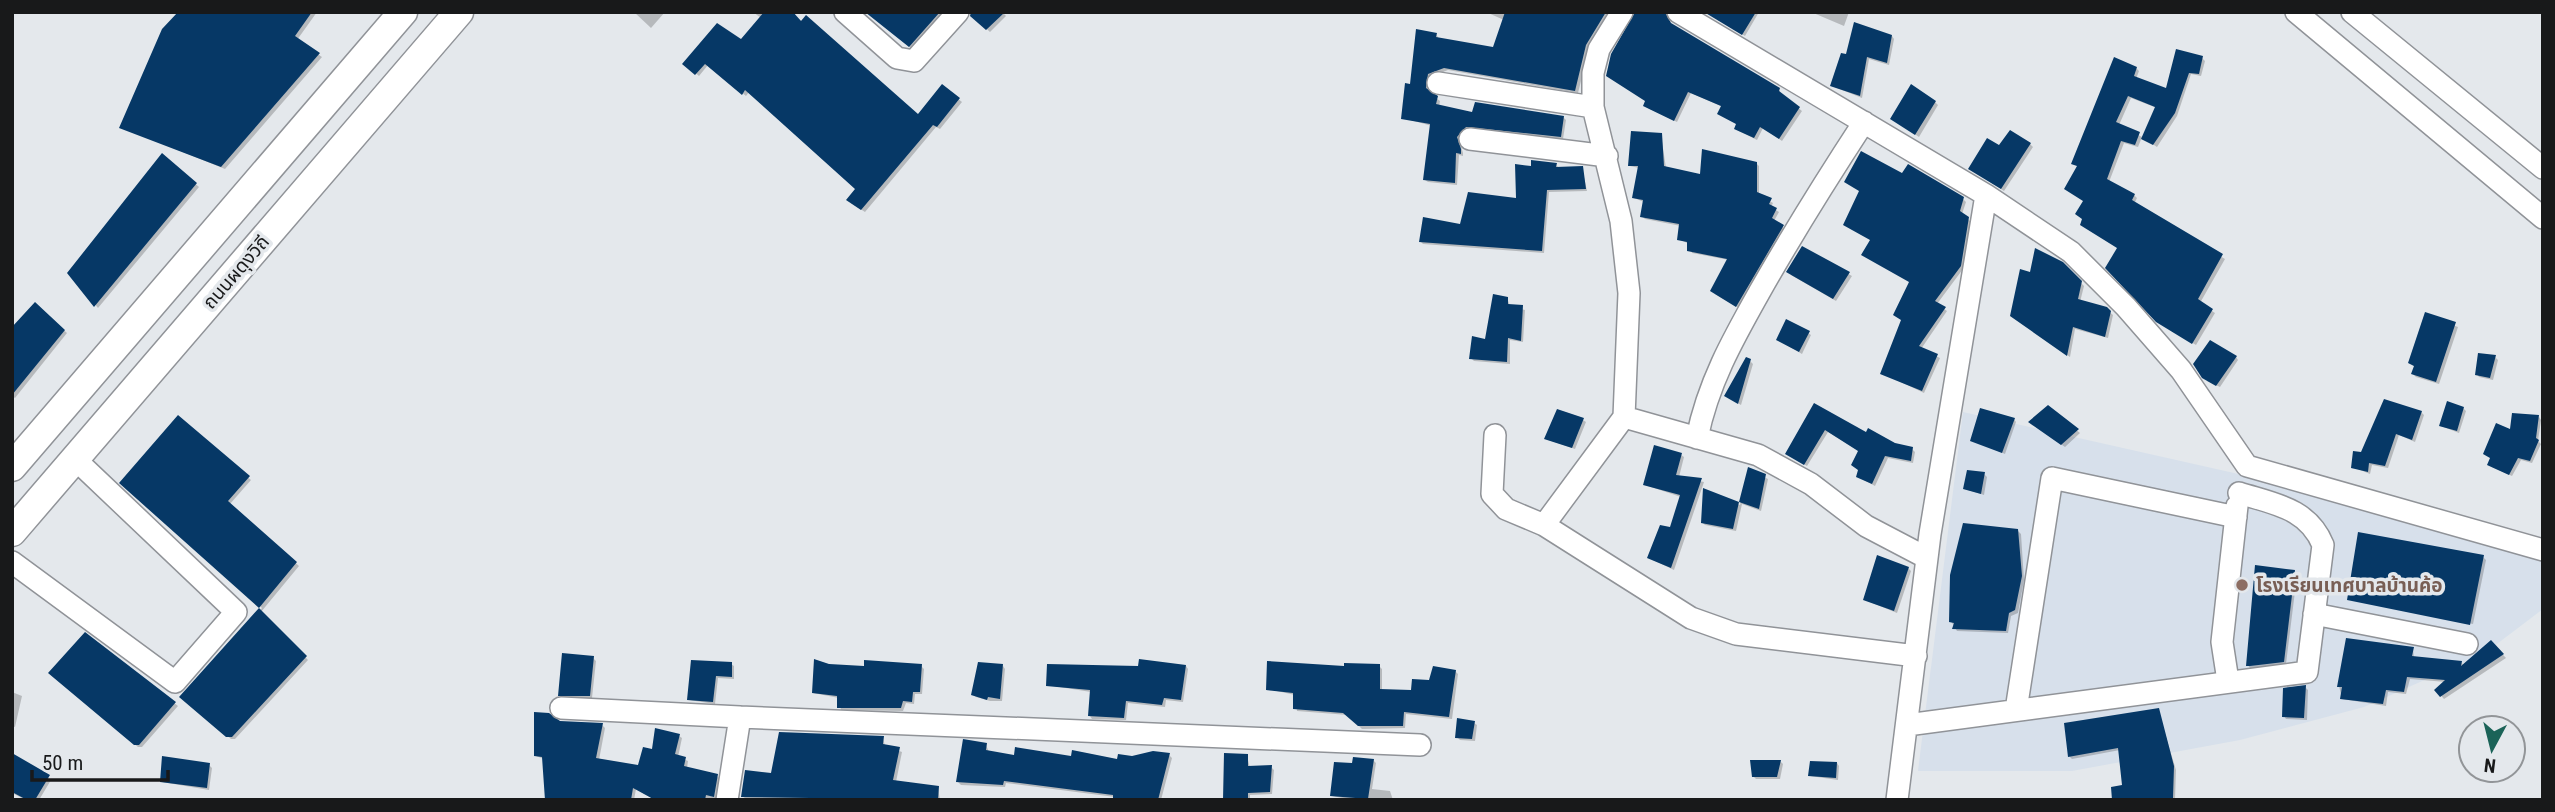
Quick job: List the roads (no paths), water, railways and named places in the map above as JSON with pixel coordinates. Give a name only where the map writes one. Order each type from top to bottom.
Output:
[{"type":"main road","points":[[12,467],[403,12]]},
{"type":"main road","name":"ถนนผดุงวิถี","points":[[12,532],[459,12]]},
{"type":"street","points":[[845,12],[897,58],[914,61],[958,12]]},
{"type":"street","points":[[1544,524],[1624,417],[1629,293],[1621,221],[1593,107],[1593,73],[1599,49],[1622,12]]},
{"type":"street","points":[[1678,12],[1986,195],[2071,252],[2098,277],[2181,370],[2247,466],[2543,550]]},
{"type":"street","points":[[2296,12],[2543,218]]},
{"type":"street","points":[[2352,12],[2543,168]]},
{"type":"street","points":[[1438,83],[1593,107]]},
{"type":"street","points":[[1697,438],[1705,400],[1718,365],[1795,228],[1864,122]]},
{"type":"street","points":[[1470,139],[1607,156]]},
{"type":"street","points":[[1897,800],[1927,558],[1986,195]]},
{"type":"street","points":[[1624,417],[1758,455],[1811,484],[1866,526],[1927,558]]},
{"type":"street","points":[[1495,435],[1492,494],[1506,509],[1544,524],[1691,618],[1736,634],[1916,656]]},
{"type":"street","points":[[12,562],[175,682],[236,612],[75,459]]},
{"type":"street","points":[[2228,681],[2222,642],[2239,493],[2247,466]]},
{"type":"street","points":[[2017,710],[2052,478],[2236,517]]},
{"type":"street","points":[[1907,725],[2307,672],[2323,545],[2315,526],[2292,510],[2239,493]]},
{"type":"street","points":[[2314,614],[2467,644]]},
{"type":"street","points":[[561,708],[1420,745]]},
{"type":"street","points":[[727,800],[740,717]]},
{"type":"place","name":"โรงเรียนเทศบาลบ้านค้อ","points":[[2242,585]]}]
